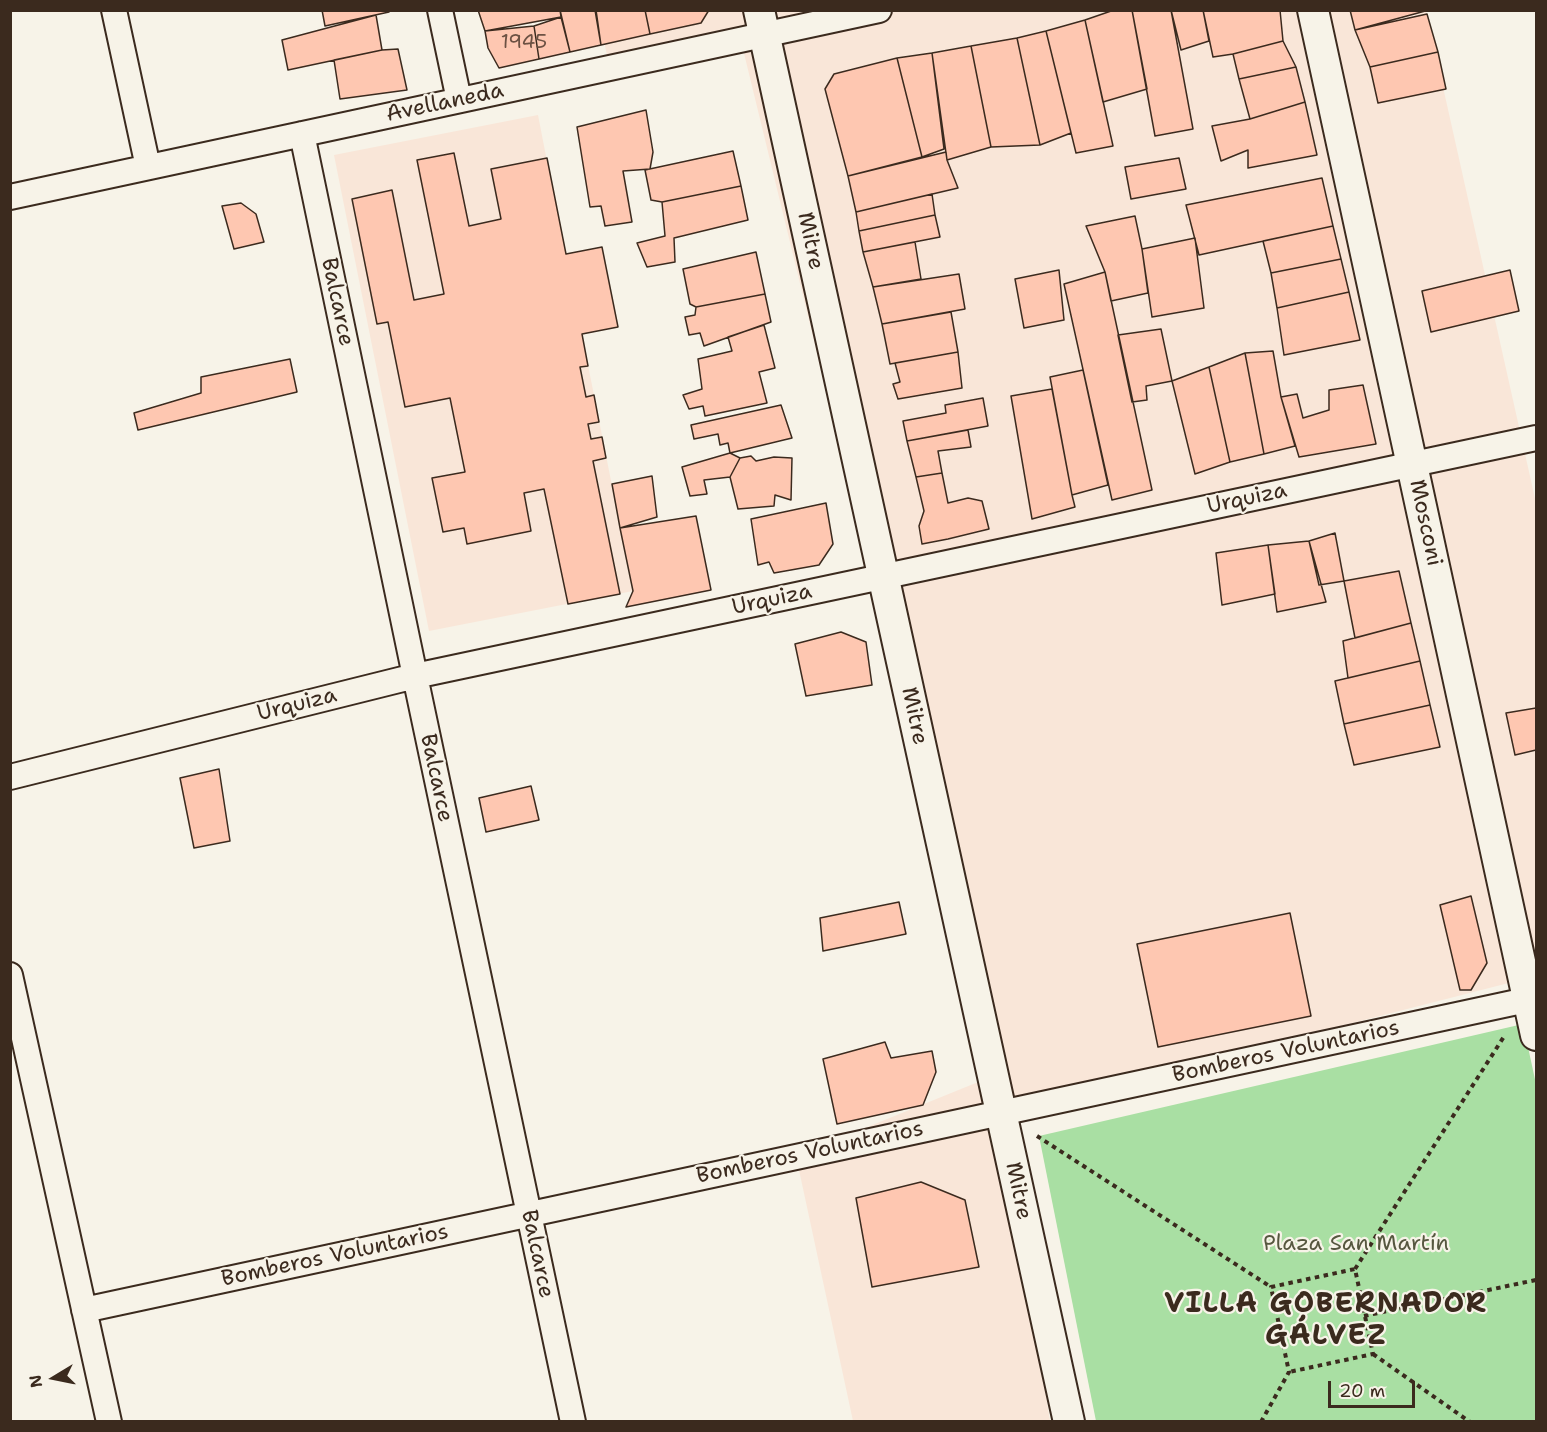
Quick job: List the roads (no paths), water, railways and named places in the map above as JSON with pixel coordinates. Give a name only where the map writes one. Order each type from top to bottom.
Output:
[{"type":"street","points":[[114,10],[148,167]]},
{"type":"street","points":[[440,10],[459,100]]},
{"type":"street","name":"Avellaneda","points":[[10,196],[459,100],[762,23],[879,10]]},
{"type":"street","name":"Mosconi","points":[[1313,10],[1412,464],[1533,999],[1536,1035]]},
{"type":"street","name":"Mitre","points":[[762,23],[1069,1422]]},
{"type":"street","name":"Balcarce","points":[[302,134],[414,676],[573,1422]]},
{"type":"street","name":"Urquiza","points":[[10,777],[414,676],[1536,438]]},
{"type":"street","points":[[10,975],[109,1422]]},
{"type":"street","name":"Bomberos Voluntarios","points":[[84,1310],[1533,999]]},
{"type":"district","name":"VILLA GOBERNADOR GÁLVEZ","points":[[1326,1321]]},
{"type":"park label","name":"Plaza San Martín","points":[[1356,1244]]}]
